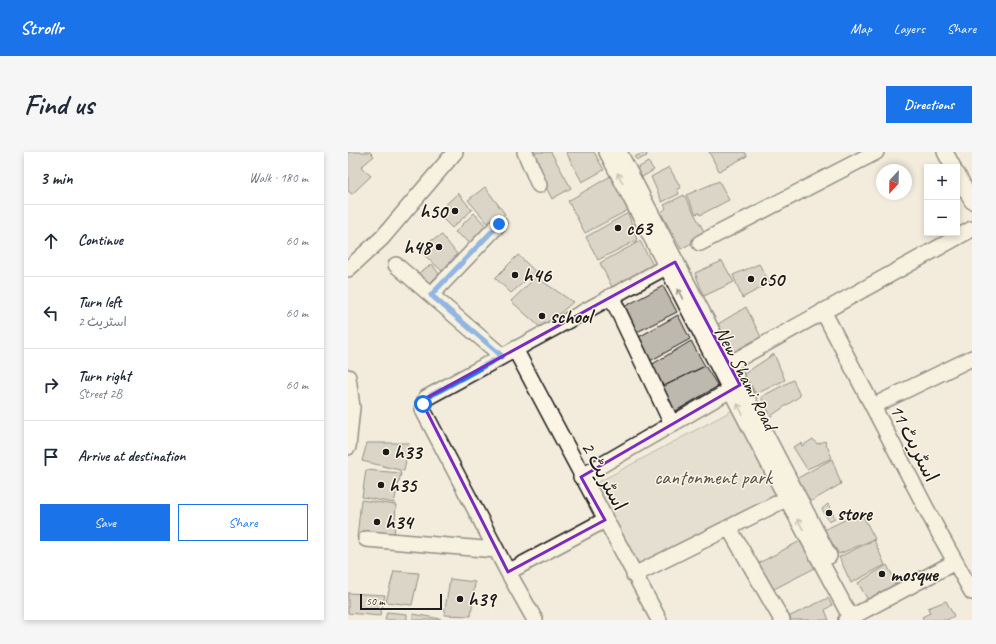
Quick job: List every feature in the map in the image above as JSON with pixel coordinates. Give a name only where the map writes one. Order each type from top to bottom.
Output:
[{"type":"street","points":[[348,269],[382,238],[455,152]]},
{"type":"street","points":[[525,152],[539,185]]},
{"type":"street","name":"New Shami Road","points":[[607,152],[729,364],[735,387]]},
{"type":"street","name":"New Shami Road","points":[[619,152],[671,265],[854,618]]},
{"type":"street","points":[[700,243],[876,152]]},
{"type":"street","points":[[945,152],[951,164]]},
{"type":"street","points":[[960,179],[971,198]]},
{"type":"street","points":[[431,295],[499,224]]},
{"type":"street","points":[[729,364],[972,229]]},
{"type":"street","name":"اسٹریٹ 2","points":[[396,265],[431,295],[508,353],[581,477],[659,620]]},
{"type":"street","points":[[535,620],[496,550],[423,410],[423,404],[426,398],[611,296],[671,265]]},
{"type":"street","points":[[611,296],[672,424]]},
{"type":"street","name":"اسٹریٹ 11","points":[[823,311],[872,406],[972,592]]},
{"type":"street","points":[[872,406],[972,358]]},
{"type":"street","points":[[348,377],[352,407],[348,447]]},
{"type":"street","points":[[581,477],[735,387]]},
{"type":"street","points":[[634,575],[791,497]]},
{"type":"street","points":[[508,572],[604,520]]},
{"type":"street","points":[[729,528],[782,620]]},
{"type":"street","points":[[366,539],[496,550]]},
{"type":"street","points":[[854,618],[955,562]]},
{"type":"highlighted area","points":[[675,262],[740,385],[581,477],[605,520],[508,572],[423,404],[426,398]]},
{"type":"green space","name":"cantonment park","points":[[733,410],[782,498],[635,570],[593,485]]},
{"type":"building","points":[[348,152],[370,152],[374,156],[361,167],[371,176],[352,194],[348,191]]},
{"type":"building","points":[[528,152],[551,152],[571,188],[552,199]]},
{"type":"building","points":[[566,152],[594,152],[604,170],[582,182]]},
{"type":"building","points":[[646,152],[647,156],[637,160],[634,157]]},
{"type":"building","points":[[709,152],[745,152],[747,156],[719,171]]},
{"type":"building","points":[[648,162],[654,170],[642,177],[636,169]]},
{"type":"building","points":[[669,167],[681,188],[677,189],[679,194],[662,202],[651,177]]},
{"type":"building","points":[[614,174],[630,209],[585,233],[568,201]]},
{"type":"building","points":[[719,181],[729,200],[700,215],[699,213],[696,214],[686,195]]},
{"type":"building","points":[[485,187],[505,214],[490,226],[468,200]]},
{"type":"building","name":"h50","points":[[458,193],[472,210],[452,228],[437,213]]},
{"type":"building","points":[[684,195],[706,235],[681,249],[661,213],[666,208],[664,205]]},
{"type":"building","points":[[474,213],[486,226],[470,243],[455,232]]},
{"type":"building","name":"c63","points":[[628,213],[637,240],[598,260],[586,237]]},
{"type":"building","name":"h48","points":[[442,235],[457,254],[442,271],[422,253],[430,241]]},
{"type":"building","points":[[640,241],[653,265],[612,287],[600,263]]},
{"type":"building","name":"h46","points":[[518,255],[536,272],[511,293],[495,278]]},
{"type":"building","points":[[722,261],[734,282],[704,296],[695,273]]},
{"type":"building","points":[[432,264],[439,274],[429,284],[417,274]]},
{"type":"building","name":"c50","points":[[759,264],[770,283],[742,298],[733,275]]},
{"type":"building","name":"school","points":[[536,277],[573,302],[542,329],[511,301]]},
{"type":"building","points":[[663,286],[677,312],[635,333],[622,308]]},
{"type":"building","points":[[746,307],[761,337],[733,353],[718,324]]},
{"type":"building","points":[[678,315],[690,339],[650,361],[637,338]]},
{"type":"building","points":[[691,341],[705,366],[662,387],[651,365]]},
{"type":"building","points":[[774,354],[785,380],[756,394],[744,374]]},
{"type":"building","points":[[705,366],[718,386],[674,412],[662,387]]},
{"type":"building","points":[[793,380],[800,396],[771,416],[761,397]]},
{"type":"building","points":[[813,439],[817,444],[825,441],[832,458],[807,469],[793,447],[801,443],[802,446]]},
{"type":"building","name":"h33","points":[[367,443],[409,443],[404,471],[362,461]]},
{"type":"building","points":[[832,459],[841,484],[810,502],[796,479]]},
{"type":"building","name":"h35","points":[[366,470],[401,473],[394,503],[362,497]]},
{"type":"building","name":"h34","points":[[361,500],[396,505],[394,538],[357,538]]},
{"type":"building","name":"store","points":[[828,504],[835,518],[829,521],[822,509]]},
{"type":"building","points":[[861,512],[875,539],[839,554],[824,530]]},
{"type":"building","points":[[874,540],[885,565],[851,583],[839,557]]},
{"type":"building","points":[[800,541],[815,568],[772,590],[759,563]]},
{"type":"building","name":"mosque","points":[[887,565],[897,584],[886,590],[889,592],[868,600],[858,583]]},
{"type":"building","points":[[394,571],[419,573],[412,605],[386,602]]},
{"type":"building","name":"h39","points":[[450,579],[475,582],[471,616],[444,615]]},
{"type":"building","points":[[348,593],[385,595],[380,616],[348,613]]},
{"type":"building","points":[[828,598],[832,605],[825,610],[829,620],[787,620],[786,618]]},
{"type":"building","points":[[946,601],[954,616],[947,620],[924,620],[922,617],[930,613],[928,608]]},
{"type":"building","points":[[387,612],[407,614],[407,620],[385,620]]},
{"type":"building","points":[[413,614],[441,619],[441,620],[413,620]]},
{"type":"place","name":"h50","points":[[455,211]]},
{"type":"place","name":"c63","points":[[618,228]]},
{"type":"place","name":"h48","points":[[439,247]]},
{"type":"place","name":"h46","points":[[515,275]]},
{"type":"place","name":"c50","points":[[751,279]]},
{"type":"place","name":"school","points":[[542,316]]},
{"type":"place","name":"h33","points":[[386,452]]},
{"type":"place","name":"h35","points":[[381,485]]},
{"type":"place","name":"store","points":[[829,513]]},
{"type":"place","name":"h34","points":[[377,522]]},
{"type":"place","name":"mosque","points":[[882,574]]},
{"type":"place","name":"h39","points":[[460,599]]},
{"type":"route","points":[[423,404],[426,398],[502,356],[431,295],[499,224]]}]
